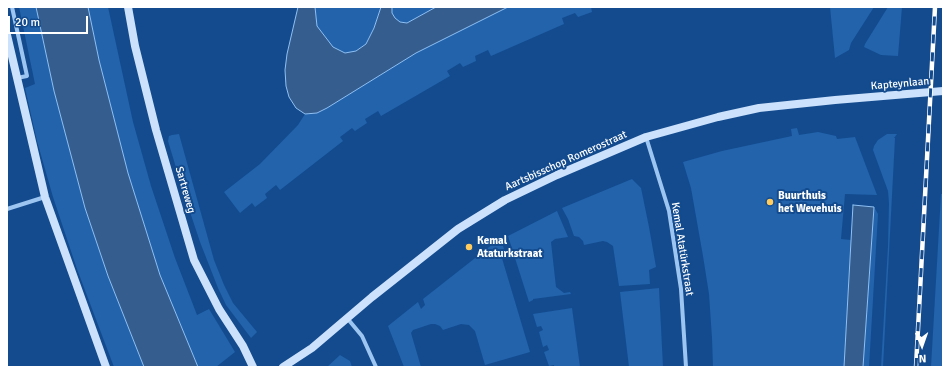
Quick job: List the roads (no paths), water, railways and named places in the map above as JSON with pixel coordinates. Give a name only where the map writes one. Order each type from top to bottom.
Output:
[{"type":"street","points":[[12,7],[27,76],[17,78]]},
{"type":"street","name":"Sartreweg","points":[[128,7],[156,130],[194,260],[219,309],[244,346],[253,367]]},
{"type":"street","points":[[7,35],[45,197],[106,367]]},
{"type":"street","name":"Kapteynlaan","points":[[860,98],[943,92]]},
{"type":"street","name":"Aartsbisschop Romerostraat","points":[[283,367],[312,348],[458,229],[505,200],[557,175],[646,137],[718,117],[759,108],[860,98]]},
{"type":"street","name":"Kemal Atatürkstraat","points":[[646,137],[669,211],[681,289],[686,367]]},
{"type":"street","points":[[7,209],[45,197]]},
{"type":"street","points":[[347,318],[362,336],[376,367]]},
{"type":"railway","points":[[916,367],[935,7]]},
{"type":"place","name":"Buurthuis het Wevehuis","points":[[770,202]]},
{"type":"place","name":"Kemal Ataturkstraat","points":[[469,247]]}]
